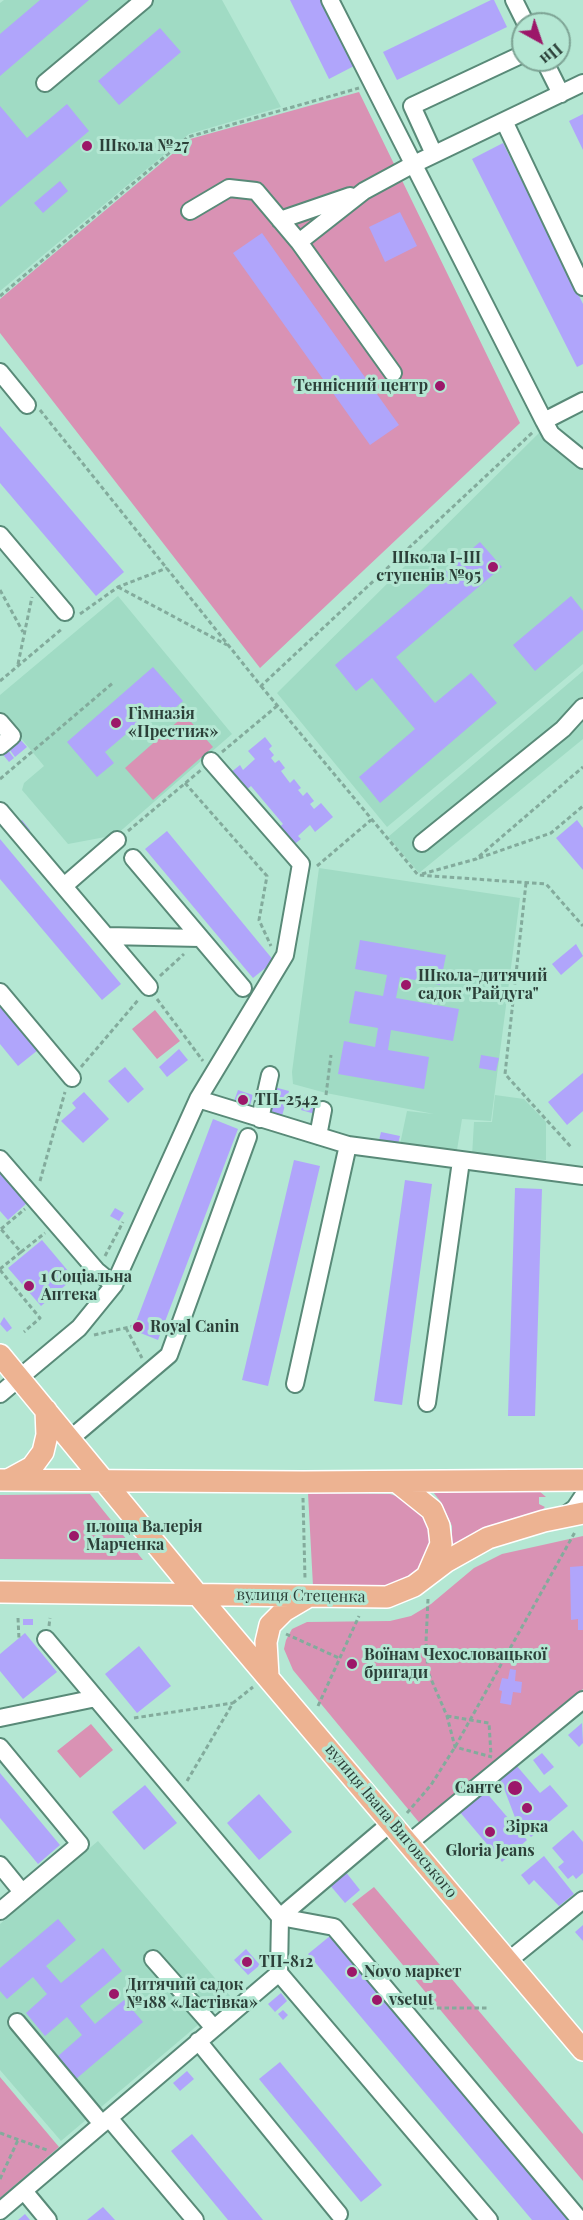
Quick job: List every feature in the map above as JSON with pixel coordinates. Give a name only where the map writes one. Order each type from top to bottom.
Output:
[{"type":"main road","points":[[0,1355],[197,1594]]},
{"type":"main road","points":[[4,1480],[32,1467],[43,1452],[47,1435],[46,1410]]},
{"type":"main road","points":[[4,1480],[397,1482],[583,1480]]},
{"type":"main road","points":[[397,1482],[426,1504],[440,1526],[441,1544],[436,1561],[427,1576]]},
{"type":"main road","name":"вулиця Стеценка","points":[[0,1592],[197,1594],[306,1592],[387,1597],[403,1592],[447,1561],[488,1538],[574,1520]]},
{"type":"main road","points":[[262,1680],[270,1625],[306,1592]]},
{"type":"main road","name":"вулиця Івана Виговського","points":[[197,1594],[262,1680],[399,1818],[409,1843],[583,2050]]},
{"type":"street","points":[[45,83],[144,0]]},
{"type":"street","points":[[330,0],[412,165],[551,434],[583,460]]},
{"type":"street","points":[[434,154],[412,106],[511,60]]},
{"type":"street","points":[[550,72],[561,94]]},
{"type":"street","points":[[280,220],[364,191],[434,154],[583,83]]},
{"type":"street","points":[[504,121],[583,287]]},
{"type":"street","points":[[190,211],[229,188],[256,191],[299,242],[393,373]]},
{"type":"street","points":[[299,242],[364,191]]},
{"type":"street","points":[[0,372],[32,405]]},
{"type":"street","points":[[544,421],[583,401]]},
{"type":"street","points":[[0,536],[65,612]]},
{"type":"street","points":[[422,843],[562,729],[583,707]]},
{"type":"street","points":[[0,722],[12,736],[0,746]]},
{"type":"street","points":[[0,1394],[79,1328],[114,1285],[198,1099],[285,956],[301,864],[212,761]]},
{"type":"street","points":[[0,811],[149,987]]},
{"type":"street","points":[[64,886],[117,840]]},
{"type":"street","points":[[133,858],[243,988]]},
{"type":"street","points":[[106,936],[200,938]]},
{"type":"street","points":[[0,992],[72,1078]]},
{"type":"street","points":[[260,1119],[270,1075]]},
{"type":"street","points":[[198,1099],[348,1145],[583,1176]]},
{"type":"street","points":[[318,1136],[323,1110]]},
{"type":"street","points":[[70,1439],[169,1355],[248,1137]]},
{"type":"street","points":[[295,1384],[348,1145]]},
{"type":"street","points":[[0,1159],[97,1271],[114,1285]]},
{"type":"street","points":[[427,1403],[461,1161]]},
{"type":"street","points":[[574,1520],[575,1508],[583,1496]]},
{"type":"street","points":[[46,1639],[280,1917],[334,1927],[580,2220]]},
{"type":"street","points":[[0,1718],[96,1698]]},
{"type":"street","points":[[409,1843],[496,1761],[583,1700]]},
{"type":"street","points":[[0,1747],[80,1844],[0,1911]]},
{"type":"street","points":[[399,1818],[280,1917],[279,1972],[489,2220]]},
{"type":"street","points":[[0,1865],[22,1892]]},
{"type":"street","points":[[508,1961],[583,1900]]},
{"type":"street","points":[[153,1959],[214,2028]]},
{"type":"street","points":[[0,2211],[279,1972]]},
{"type":"street","points":[[17,2022],[195,2220]]},
{"type":"street","points":[[198,2041],[339,2214]]},
{"type":"street","points":[[24,2191],[48,2220]]},
{"type":"path","points":[[0,296],[188,137],[372,84]]},
{"type":"path","points":[[32,405],[418,875],[546,884],[583,926]]},
{"type":"path","points":[[261,686],[544,421]]},
{"type":"path","points":[[17,666],[36,580]]},
{"type":"path","points":[[117,586],[229,646]]},
{"type":"path","points":[[0,590],[24,634]]},
{"type":"path","points":[[0,779],[114,682]]},
{"type":"path","points":[[117,840],[277,706]]},
{"type":"path","points":[[476,859],[583,767]]},
{"type":"path","points":[[185,783],[267,876],[259,920],[272,949]]},
{"type":"path","points":[[418,875],[476,859],[551,833],[583,806]]},
{"type":"path","points":[[525,883],[505,1074],[571,1147]]},
{"type":"path","points":[[21,1252],[1,1228],[35,1200],[61,1100],[72,1078],[149,987],[200,938]]},
{"type":"path","points":[[149,987],[207,1067]]},
{"type":"path","points":[[323,1110],[332,1055]]},
{"type":"path","points":[[24,1332],[40,1318],[0,1269],[56,1224]]},
{"type":"path","points":[[79,1328],[94,1335],[134,1326]]},
{"type":"path","points":[[126,1328],[149,1372]]},
{"type":"path","points":[[303,1494],[306,1592]]},
{"type":"path","points":[[399,1818],[431,1785],[455,1747],[574,1520]]},
{"type":"path","points":[[428,1599],[426,1642],[428,1672],[447,1716],[455,1747]]},
{"type":"path","points":[[318,1706],[359,1616]]},
{"type":"path","points":[[18,1618],[19,1639]]},
{"type":"path","points":[[281,1631],[339,1658]]},
{"type":"path","points":[[178,1796],[234,1703],[262,1680]]},
{"type":"path","points":[[112,1717],[139,1718],[234,1703]]},
{"type":"path","points":[[447,1716],[489,1723],[496,1761],[455,1747]]},
{"type":"path","points":[[402,2008],[487,2008]]},
{"type":"path","points":[[0,2133],[66,2155]]},
{"type":"path","points":[[0,2179],[18,2140]]},
{"type":"shaded area","name":"Школа №27","points":[[4,0],[222,0],[281,107],[189,134],[0,291],[0,3]]},
{"type":"shaded area","points":[[359,92],[520,423],[260,668],[0,333],[0,299],[190,139]]},
{"type":"shaded area","name":"Школа І-ІІІ ступенів №95","points":[[541,431],[583,470],[583,664],[387,827],[277,693]]},
{"type":"shaded area","name":"Гімназія «Престиж»","points":[[118,596],[232,734],[116,835],[68,844],[22,790],[24,783],[44,766],[0,713],[0,695]]},
{"type":"shaded area","points":[[583,671],[583,739],[419,873],[388,837]]},
{"type":"shaded area","points":[[185,715],[213,747],[153,800],[125,768]]},
{"type":"shaded area","name":"Школа-дитячий садок \"Райдуга\"","points":[[319,868],[520,898],[491,1121],[462,1119],[456,1156],[399,1149],[407,1111],[434,1114],[326,1093],[293,1084],[292,1072]]},
{"type":"shaded area","points":[[155,1010],[180,1041],[157,1059],[132,1029]]},
{"type":"shaded area","points":[[495,1095],[524,1099],[546,1122],[546,1160],[472,1156],[474,1122],[492,1122]]},
{"type":"shaded area","points":[[538,1490],[546,1497],[539,1497],[539,1504],[545,1507],[542,1510],[504,1522],[452,1546],[452,1526],[441,1502],[433,1492]]},
{"type":"shaded area","points":[[308,1493],[390,1494],[402,1498],[422,1514],[428,1528],[431,1542],[427,1560],[416,1574],[387,1587],[313,1586]]},
{"type":"shaded area","points":[[90,1494],[143,1560],[0,1559],[0,1495]]},
{"type":"shaded area","points":[[583,1536],[583,1689],[518,1742],[523,1754],[427,1832],[293,1670],[284,1649],[286,1640],[292,1629],[307,1622],[390,1621],[411,1616],[431,1604],[474,1568],[502,1554]]},
{"type":"shaded area","points":[[91,1724],[113,1750],[80,1778],[57,1751]]},
{"type":"shaded area","name":"Дитячий садок №188 «Ластівка»","points":[[98,1841],[231,1997],[61,2141],[0,2070],[0,1924]]},
{"type":"shaded area","points":[[374,1887],[583,2134],[583,2181],[352,1904]]},
{"type":"shaded area","points":[[0,2077],[59,2147],[0,2198]]},
{"type":"building","points":[[40,0],[89,0],[0,76],[0,34]]},
{"type":"building","points":[[290,0],[322,0],[354,66],[329,79]]},
{"type":"building","points":[[494,0],[507,27],[397,80],[383,52]]},
{"type":"building","points":[[160,28],[181,52],[119,105],[98,81]]},
{"type":"building","points":[[67,104],[89,131],[0,207],[0,106],[27,138]]},
{"type":"building","points":[[583,114],[583,150],[569,121]]},
{"type":"building","points":[[503,143],[583,304],[583,364],[577,367],[472,159]]},
{"type":"building","points":[[60,181],[68,191],[43,213],[34,203]]},
{"type":"building","points":[[400,212],[417,246],[385,262],[369,227]]},
{"type":"building","points":[[262,233],[399,425],[370,445],[233,253]]},
{"type":"building","points":[[0,426],[124,572],[96,596],[0,483]]},
{"type":"building","points":[[480,542],[502,567],[396,657],[435,703],[471,673],[497,703],[380,803],[359,777],[415,729],[372,678],[356,691],[335,665]]},
{"type":"building","points":[[571,596],[583,611],[583,630],[535,671],[513,645]]},
{"type":"building","points":[[153,667],[183,701],[168,714],[160,705],[105,752],[114,763],[97,777],[67,742]]},
{"type":"building","points":[[18,737],[27,747],[15,757],[7,746]]},
{"type":"building","points":[[265,737],[272,746],[269,749],[274,755],[271,758],[275,763],[279,760],[285,768],[281,771],[290,783],[294,779],[301,788],[298,790],[303,796],[307,792],[314,801],[310,804],[314,809],[321,803],[333,817],[315,832],[310,825],[298,836],[301,839],[292,846],[277,829],[283,824],[251,786],[245,791],[230,773],[240,765],[243,770],[255,759],[248,751]]},
{"type":"building","points":[[5,746],[14,758],[9,762],[0,751]]},
{"type":"building","points":[[22,820],[30,830],[25,835],[16,825]]},
{"type":"building","points":[[577,820],[583,828],[583,870],[556,838]]},
{"type":"building","points":[[167,831],[274,961],[253,978],[145,849]]},
{"type":"building","points":[[0,839],[121,984],[102,1000],[0,879]]},
{"type":"building","points":[[360,940],[446,955],[440,985],[400,977],[396,998],[459,1009],[453,1041],[391,1030],[388,1050],[429,1057],[424,1089],[338,1074],[344,1041],[375,1047],[378,1028],[349,1023],[355,991],[383,996],[387,975],[355,969]]},
{"type":"building","points":[[576,944],[583,956],[561,975],[552,964]]},
{"type":"building","points":[[0,1005],[38,1050],[18,1066],[0,1044]]},
{"type":"building","points":[[179,1049],[188,1060],[167,1077],[159,1067]]},
{"type":"building","points":[[481,1055],[499,1058],[496,1071],[479,1068]]},
{"type":"building","points":[[125,1067],[144,1089],[128,1103],[108,1081]]},
{"type":"building","points":[[583,1073],[583,1111],[567,1125],[548,1102]]},
{"type":"building","points":[[274,1087],[289,1091],[282,1116],[268,1110]]},
{"type":"building","name":"ТП-2542","points":[[238,1090],[253,1095],[249,1109],[233,1104]]},
{"type":"building","points":[[84,1092],[109,1119],[83,1143],[61,1121],[76,1108],[72,1103]]},
{"type":"building","points":[[305,1094],[319,1097],[315,1114],[301,1110]]},
{"type":"building","points":[[213,1119],[238,1129],[158,1340],[133,1330]]},
{"type":"building","points":[[381,1132],[400,1136],[397,1148],[378,1144]]},
{"type":"building","points":[[294,1160],[320,1166],[268,1386],[242,1380]]},
{"type":"building","points":[[0,1170],[27,1203],[8,1220],[0,1211]]},
{"type":"building","points":[[405,1180],[432,1184],[402,1405],[374,1401]]},
{"type":"building","points":[[515,1188],[542,1189],[535,1416],[508,1416]]},
{"type":"building","points":[[115,1208],[124,1213],[119,1221],[110,1216]]},
{"type":"building","points":[[42,1240],[74,1278],[41,1306],[8,1268]]},
{"type":"building","points":[[4,1317],[12,1328],[7,1332],[0,1324]]},
{"type":"building","points":[[583,1566],[583,1630],[578,1630],[578,1619],[571,1620],[570,1567]]},
{"type":"building","points":[[23,1619],[33,1619],[33,1625],[23,1625]]},
{"type":"building","points":[[25,1633],[57,1672],[23,1699],[0,1671],[0,1654]]},
{"type":"building","points":[[139,1646],[171,1686],[137,1713],[105,1674]]},
{"type":"building","points":[[510,1669],[516,1670],[515,1681],[522,1682],[521,1693],[513,1692],[511,1705],[500,1703],[502,1691],[499,1690],[502,1678],[508,1679]]},
{"type":"building","points":[[582,1723],[583,1743],[579,1747],[568,1735]]},
{"type":"building","points":[[542,1753],[554,1767],[544,1775],[533,1760]]},
{"type":"building","points":[[516,1765],[540,1793],[550,1785],[568,1806],[531,1837],[516,1820],[500,1778]]},
{"type":"building","points":[[0,1773],[60,1845],[38,1864],[0,1818]]},
{"type":"building","points":[[145,1785],[177,1823],[144,1850],[112,1812]]},
{"type":"building","points":[[484,1790],[527,1840],[502,1862],[459,1811]]},
{"type":"building","points":[[259,1794],[292,1832],[259,1860],[227,1823]]},
{"type":"building","points":[[573,1830],[583,1842],[583,1873],[576,1879],[573,1875],[568,1879],[558,1867],[564,1862],[552,1848]]},
{"type":"building","points":[[544,1856],[574,1894],[559,1906],[534,1880],[529,1885],[521,1875]]},
{"type":"building","points":[[345,1871],[360,1890],[345,1903],[329,1884]]},
{"type":"building","points":[[58,1919],[76,1940],[46,1966],[61,1983],[103,1948],[122,1971],[80,2006],[95,2024],[124,2000],[143,2022],[76,2079],[57,2057],[82,2035],[67,2017],[45,2036],[26,2013],[47,1994],[33,1977],[7,1999],[0,1991],[0,1968]]},
{"type":"building","points":[[583,1925],[583,1941],[575,1932]]},
{"type":"building","points":[[330,1936],[570,2220],[532,2220],[308,1954]]},
{"type":"building","name":"ТП-812","points":[[246,1949],[260,1965],[248,1975],[234,1960]]},
{"type":"building","points":[[281,1993],[287,2001],[275,2012],[268,2004]]},
{"type":"building","points":[[283,2010],[288,2015],[283,2020],[278,2014]]},
{"type":"building","points":[[280,2062],[382,2185],[361,2202],[259,2079]]},
{"type":"building","points":[[187,2071],[194,2079],[180,2091],[173,2083]]},
{"type":"building","points":[[192,2134],[263,2220],[228,2220],[171,2151]]},
{"type":"building","points":[[103,2207],[115,2220],[87,2220]]},
{"type":"building","points":[[25,2214],[30,2220],[18,2220]]},
{"type":"place","name":"Школа №27","points":[[87,146]]},
{"type":"place","name":"Теннісний центр","points":[[440,386]]},
{"type":"place","name":"Школа І-ІІІ ступенів №95","points":[[493,567]]},
{"type":"place","name":"Гімназія «Престиж»","points":[[116,723]]},
{"type":"place","name":"Школа-дитячий садок \"Райдуга\"","points":[[406,985]]},
{"type":"place","name":"ТП-2542","points":[[243,1100]]},
{"type":"place","name":"1 Соціальна Аптека","points":[[29,1286]]},
{"type":"place","name":"Royal Canin","points":[[138,1327]]},
{"type":"place","name":"площа Валерія Марченка","points":[[74,1536]]},
{"type":"place","name":"Воїнам Чехословацької бригади","points":[[352,1664]]},
{"type":"place","name":"Санте","points":[[515,1788]]},
{"type":"place","name":"Зірка","points":[[527,1808]]},
{"type":"place","name":"Gloria Jeans","points":[[490,1832]]},
{"type":"place","name":"ТП-812","points":[[247,1962]]},
{"type":"place","name":"Novo маркет","points":[[352,1972]]},
{"type":"place","name":"Дитячий садок №188 «Ластівка»","points":[[114,1994]]},
{"type":"place","name":"vsetut","points":[[377,2000]]}]
